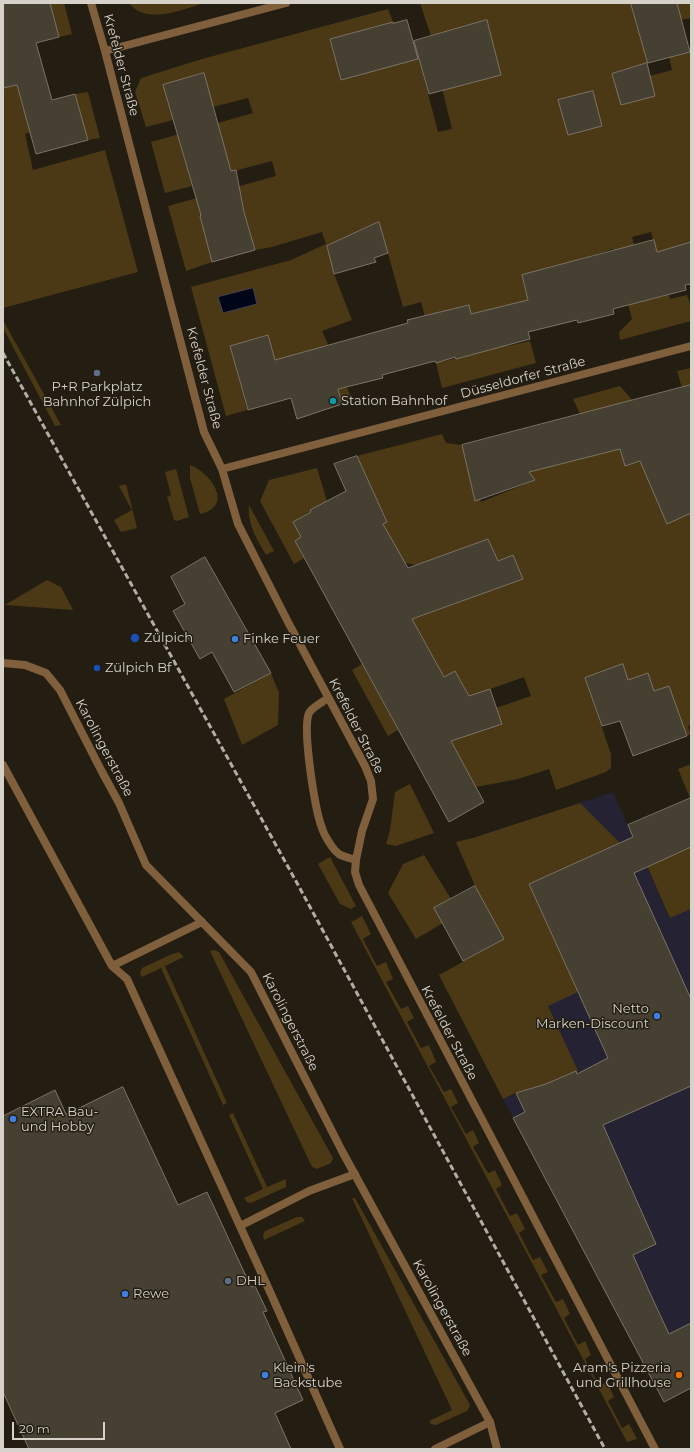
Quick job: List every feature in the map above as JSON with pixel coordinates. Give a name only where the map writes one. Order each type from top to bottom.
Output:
[{"type":"street","name":"Krefelder Straße","points":[[91,3],[105,51],[204,432],[222,469],[238,524],[372,781],[373,799],[362,831],[356,860],[355,872],[359,885],[655,1449]]},
{"type":"street","points":[[105,51],[286,3]]},
{"type":"street","name":"Düsseldorfer Straße","points":[[222,469],[691,346]]},
{"type":"street","name":"Karolingerstraße","points":[[3,663],[25,664],[46,673],[60,690],[119,803],[146,865],[251,972],[355,1174],[490,1422],[497,1449]]},
{"type":"street","points":[[328,698],[310,711],[308,718],[307,730],[315,802],[322,828],[338,854],[356,860]]},
{"type":"street","points":[[3,765],[112,966],[127,979],[340,1449]]},
{"type":"street","points":[[112,966],[202,922]]},
{"type":"street","points":[[240,1226],[309,1192],[355,1174]]},
{"type":"street","points":[[435,1449],[490,1422]]},
{"type":"shaded area","points":[[50,3],[64,3],[72,34],[59,37]]},
{"type":"shaded area","points":[[129,3],[205,3],[176,12],[155,15],[145,14],[136,10]]},
{"type":"shaded area","points":[[420,3],[631,3],[648,63],[612,74],[615,85],[672,70],[669,57],[691,51],[691,242],[660,262],[651,232],[632,237],[648,300],[669,295],[670,299],[687,295],[691,306],[691,321],[620,340],[619,332],[632,319],[613,249],[579,260],[584,279],[539,297],[498,308],[508,346],[530,341],[536,363],[442,388],[436,363],[482,352],[469,305],[448,310],[426,321],[421,302],[403,307],[379,222],[327,246],[334,274],[352,320],[322,331],[353,401],[327,409],[312,360],[275,360],[268,335],[230,346],[247,410],[226,416],[191,287],[291,260],[326,244],[322,232],[272,247],[255,250],[247,222],[240,223],[237,207],[243,205],[242,204],[200,216],[212,262],[186,271],[168,206],[276,176],[272,161],[238,170],[232,174],[221,136],[181,148],[192,186],[165,193],[151,142],[253,113],[248,98],[213,107],[203,73],[164,85],[173,120],[146,127],[135,92],[141,78],[202,59],[388,9],[393,22],[330,39],[341,80],[414,46],[415,44],[438,132],[452,129],[442,88],[501,75],[487,21],[431,36]]},
{"type":"shaded area","points":[[677,3],[691,3],[691,18],[681,20]]},
{"type":"shaded area","points":[[17,85],[23,109],[35,105],[41,129],[25,134],[33,170],[105,150],[138,272],[3,308],[3,88]]},
{"type":"shaded area","points":[[88,92],[100,138],[88,140],[75,94]]},
{"type":"shaded area","points":[[3,320],[61,425],[55,426],[3,328]]},
{"type":"shaded area","points":[[691,368],[691,385],[682,388],[677,371]]},
{"type":"shaded area","points":[[620,386],[633,401],[620,448],[625,466],[646,460],[667,523],[691,513],[691,725],[688,726],[691,734],[671,742],[659,708],[669,686],[654,691],[647,673],[628,680],[623,665],[585,678],[611,754],[611,768],[606,772],[556,790],[549,769],[518,779],[476,787],[450,739],[496,708],[531,696],[524,677],[482,692],[471,699],[455,671],[437,681],[421,651],[428,647],[410,620],[523,579],[512,555],[498,561],[488,539],[417,565],[405,563],[376,529],[387,522],[357,456],[442,434],[446,443],[462,445],[474,496],[478,495],[481,502],[535,480],[529,473],[525,459],[541,469],[578,459],[593,442],[573,399]]},
{"type":"shaded area","points":[[190,465],[198,469],[212,482],[218,497],[216,504],[210,510],[200,514],[190,478]]},
{"type":"shaded area","points":[[317,468],[327,501],[293,522],[301,537],[295,541],[304,558],[294,564],[260,501],[269,480]]},
{"type":"shaded area","points":[[176,469],[189,517],[177,521],[174,520],[167,497],[171,495],[165,472]]},
{"type":"shaded area","points":[[126,484],[137,528],[121,532],[114,520],[132,510],[119,486]]},
{"type":"shaded area","points":[[249,505],[274,551],[266,555],[251,525]]},
{"type":"shaded area","points":[[47,580],[61,587],[73,610],[5,605]]},
{"type":"shaded area","points":[[362,664],[398,730],[388,736],[352,670]]},
{"type":"shaded area","points":[[271,673],[279,693],[278,725],[242,745],[224,699]]},
{"type":"shaded area","points":[[691,764],[691,798],[690,798],[678,769]]},
{"type":"shaded area","points":[[410,784],[434,833],[396,846],[386,844],[390,830],[395,792]]},
{"type":"shaded area","points":[[613,792],[670,918],[691,909],[691,1323],[637,1351],[503,1099],[577,1071],[473,838]]},
{"type":"shaded area","points":[[580,803],[620,843],[529,884],[578,992],[548,1006],[578,1071],[503,1099],[439,975],[504,939],[475,886],[456,842],[473,838]]},
{"type":"shaded area","points":[[691,847],[691,909],[670,918],[647,866]]},
{"type":"shaded area","points":[[424,855],[451,899],[435,908],[443,923],[416,939],[388,893],[403,864]]},
{"type":"shaded area","points":[[330,857],[356,906],[351,909],[340,904],[318,864]]},
{"type":"shaded area","points":[[362,916],[371,934],[363,939],[377,966],[386,962],[393,979],[386,982],[401,1009],[408,1006],[414,1018],[407,1022],[421,1048],[429,1045],[436,1062],[429,1066],[444,1092],[451,1089],[458,1103],[451,1107],[466,1134],[473,1130],[479,1143],[473,1147],[488,1173],[495,1170],[502,1185],[496,1189],[510,1216],[517,1213],[525,1229],[519,1233],[533,1260],[540,1257],[548,1272],[541,1275],[556,1302],[563,1299],[570,1314],[564,1318],[578,1345],[585,1341],[591,1355],[585,1359],[599,1386],[607,1382],[614,1397],[608,1401],[622,1428],[629,1424],[637,1439],[627,1442],[351,922]]},
{"type":"shaded area","points":[[214,950],[219,952],[333,1158],[331,1163],[317,1169],[312,1167],[210,951]]},
{"type":"shaded area","points":[[179,952],[184,957],[165,966],[227,1103],[223,1105],[161,968],[142,977],[140,973],[142,968]]},
{"type":"shaded area","points":[[233,1113],[267,1187],[286,1179],[286,1187],[251,1203],[247,1202],[244,1198],[263,1189],[229,1115]]},
{"type":"shaded area","points":[[352,1198],[355,1198],[470,1405],[467,1411],[436,1425],[431,1424],[429,1421],[452,1410]]},
{"type":"shaded area","points":[[297,1217],[302,1217],[305,1221],[264,1240],[263,1235],[265,1231]]},
{"type":"water","points":[[253,288],[257,304],[223,313],[218,297]]},
{"type":"building","points":[[3,3],[50,3],[59,37],[36,43],[52,100],[75,94],[88,140],[36,154],[17,85],[3,88]]},
{"type":"building","points":[[631,3],[677,3],[690,52],[648,63]]},
{"type":"building","points":[[407,20],[418,59],[341,80],[330,39],[393,22]]},
{"type":"building","points":[[487,20],[501,75],[429,94],[414,41]]},
{"type":"building","points":[[647,63],[655,96],[621,105],[612,74]]},
{"type":"building","points":[[204,73],[231,171],[236,170],[244,212],[255,250],[212,262],[200,216],[201,215],[163,85]]},
{"type":"building","points":[[593,91],[602,126],[568,135],[558,100]]},
{"type":"building","points":[[379,222],[388,253],[374,258],[376,262],[334,274],[327,246]]},
{"type":"building","points":[[654,240],[657,252],[691,242],[691,284],[685,285],[686,290],[613,309],[614,314],[578,323],[577,320],[528,332],[530,339],[456,359],[455,357],[436,363],[435,361],[382,375],[383,378],[338,389],[342,404],[297,419],[291,398],[248,410],[230,346],[268,335],[275,360],[408,323],[407,320],[469,305],[471,314],[528,300],[522,275]]},
{"type":"building","points":[[691,385],[691,513],[667,524],[640,461],[625,466],[620,449],[529,472],[535,480],[475,501],[462,445]]},
{"type":"building","points":[[357,456],[387,522],[383,524],[408,568],[488,539],[498,561],[513,555],[523,579],[412,619],[444,677],[455,671],[469,696],[490,689],[502,724],[451,741],[484,802],[449,822],[295,541],[301,537],[293,522],[311,512],[310,510],[346,491],[334,464]]},
{"type":"building","points":[[205,557],[271,673],[234,692],[212,652],[200,659],[173,611],[185,604],[171,577]]},
{"type":"building","points":[[623,664],[628,680],[648,673],[654,691],[669,686],[687,736],[633,756],[620,721],[602,726],[585,678]]},
{"type":"building","points":[[691,798],[691,847],[634,873],[691,999],[691,1086],[603,1125],[656,1244],[633,1255],[649,1291],[669,1334],[691,1323],[691,1388],[664,1402],[513,1118],[525,1112],[516,1093],[546,1084],[576,1071],[577,1074],[608,1058],[529,884],[633,837],[628,825]]},
{"type":"building","points":[[475,886],[504,939],[463,961],[434,908]]},
{"type":"building","name":"Rewe","points":[[123,1087],[178,1205],[207,1192],[251,1287],[255,1286],[267,1311],[263,1312],[303,1400],[275,1413],[291,1449],[29,1449],[3,1392],[3,1116],[55,1090],[66,1114]]},
{"type":"railway","points":[[3,353],[297,883],[605,1449]]},
{"type":"place","name":"P+R Parkplatz Bahnhof Zülpich","points":[[97,373]]},
{"type":"place","name":"Station Bahnhof","points":[[333,401]]},
{"type":"place","name":"Zülpich","points":[[135,638]]},
{"type":"place","name":"Finke Feuer","points":[[235,639]]},
{"type":"place","name":"Zülpich Bf","points":[[97,668]]},
{"type":"place","name":"Netto Marken-Discount","points":[[657,1016]]},
{"type":"place","name":"EXTRA Bau- und Hobby","points":[[13,1119]]},
{"type":"place","name":"DHL","points":[[228,1281]]},
{"type":"place","name":"Rewe","points":[[125,1294]]},
{"type":"place","name":"Klein's Backstube","points":[[265,1375]]},
{"type":"place","name":"Aram's Pizzeria und Grillhouse","points":[[679,1375]]}]
